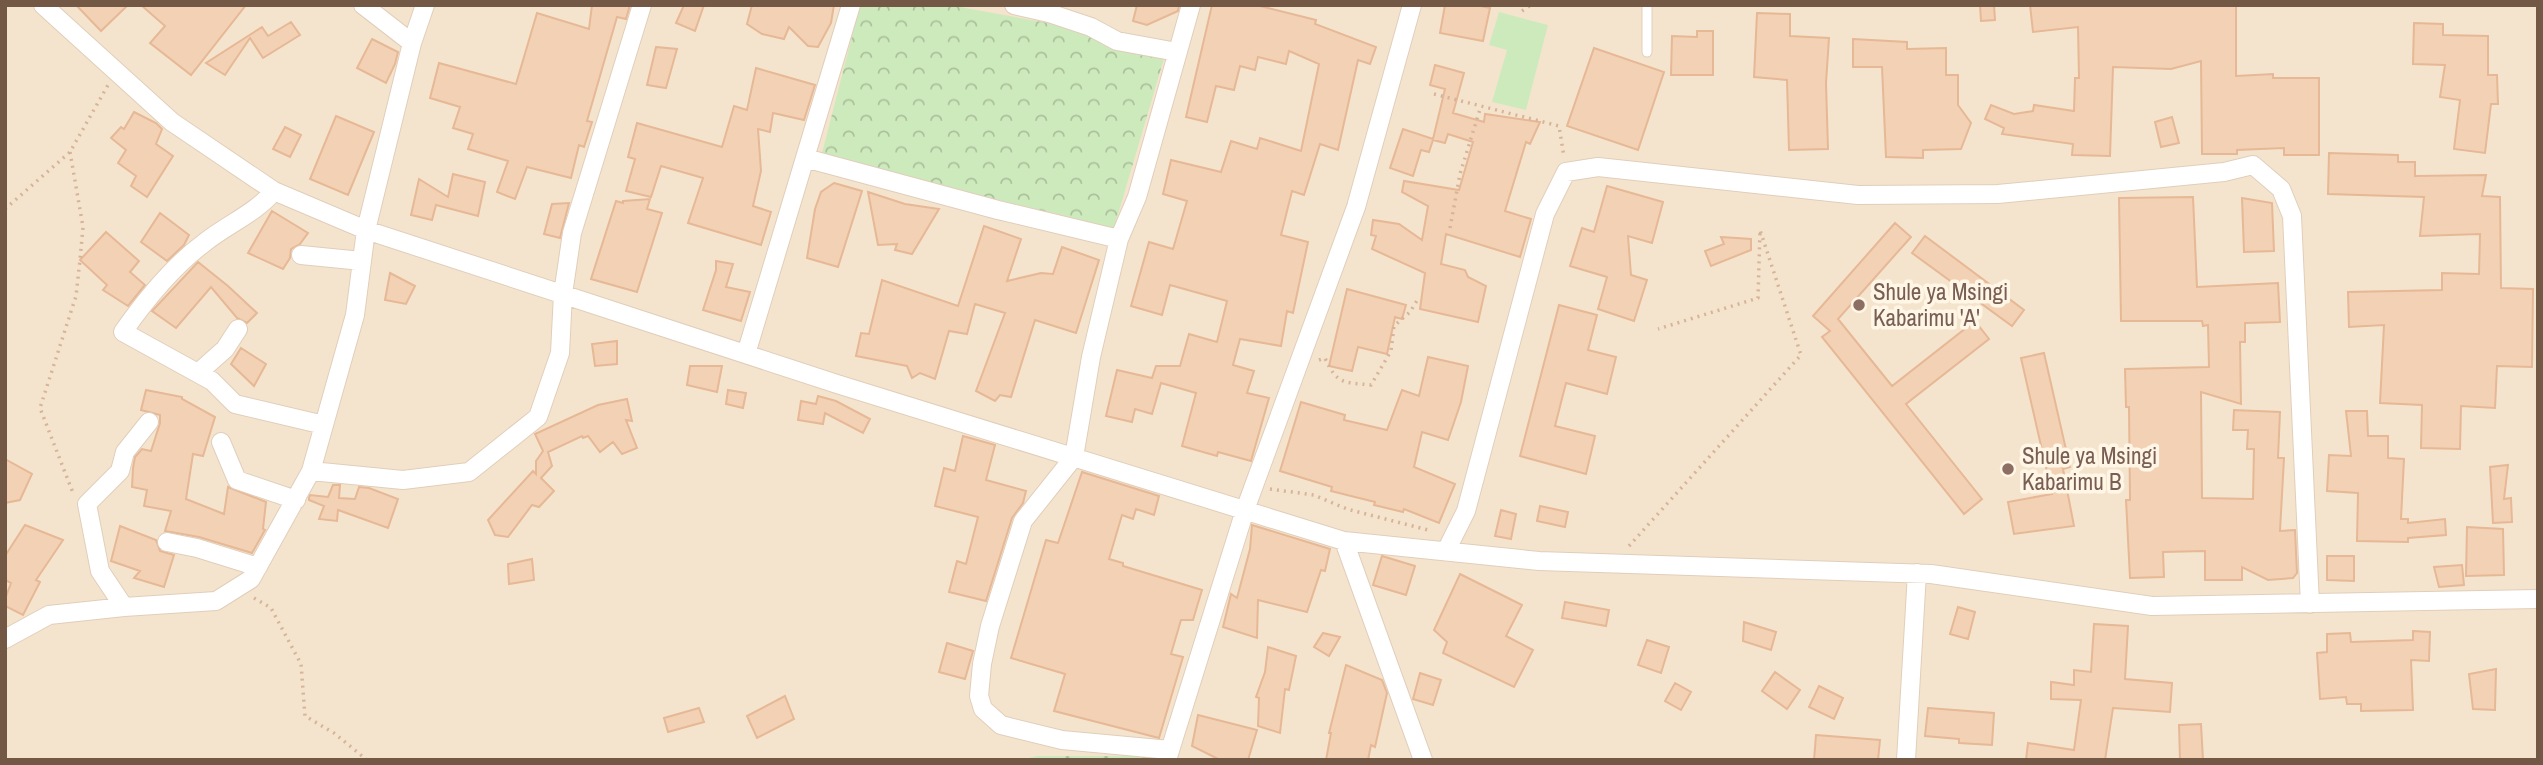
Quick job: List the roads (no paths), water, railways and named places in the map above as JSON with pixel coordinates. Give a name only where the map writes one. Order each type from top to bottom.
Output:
[{"type":"street","points":[[43,5],[172,122],[274,191],[366,230],[746,354],[1344,541],[1450,544],[1539,561],[1917,573],[2152,607],[2538,599]]},
{"type":"street","points":[[363,5],[411,43]]},
{"type":"street","points":[[5,639],[49,615],[216,601],[251,579],[311,471],[355,315],[366,230],[411,43],[425,5]]},
{"type":"street","points":[[311,471],[403,480],[469,472],[538,417],[560,353],[562,294],[572,233],[642,5]]},
{"type":"street","points":[[746,354],[851,5]]},
{"type":"street","points":[[1014,5],[1091,27],[1117,41],[1177,52]]},
{"type":"street","points":[[1191,5],[1137,197],[1119,239],[1091,357],[1074,457],[1023,521],[990,626],[979,696],[983,709],[1001,725],[1062,740],[1169,755],[1245,510],[1356,207],[1412,5]]},
{"type":"street","points":[[805,158],[998,210],[1119,239]]},
{"type":"street","points":[[1450,544],[1466,511],[1545,214],[1566,173],[1598,167],[1858,195],[1986,194],[2224,172],[2253,165],[2281,189],[2292,216],[2310,604]]},
{"type":"street","points":[[274,191],[266,201],[203,243],[143,304],[124,332],[212,381],[231,401],[243,407],[324,425]]},
{"type":"street","points":[[300,255],[362,261]]},
{"type":"street","points":[[198,373],[225,349],[238,329]]},
{"type":"street","points":[[124,607],[100,571],[87,503],[120,471],[125,452],[149,422]]},
{"type":"street","points":[[221,443],[237,480],[296,500]]},
{"type":"street","points":[[1344,541],[1423,760]]},
{"type":"street","points":[[167,542],[197,548],[258,567]]},
{"type":"street","points":[[1906,760],[1917,573]]},
{"type":"lane","points":[[1647,5],[1647,52]]},
{"type":"place","name":"Shule ya Msingi Kabarimu 'A'","points":[[1859,305]]},
{"type":"place","name":"Shule ya Msingi Kabarimu B","points":[[2008,469]]}]
